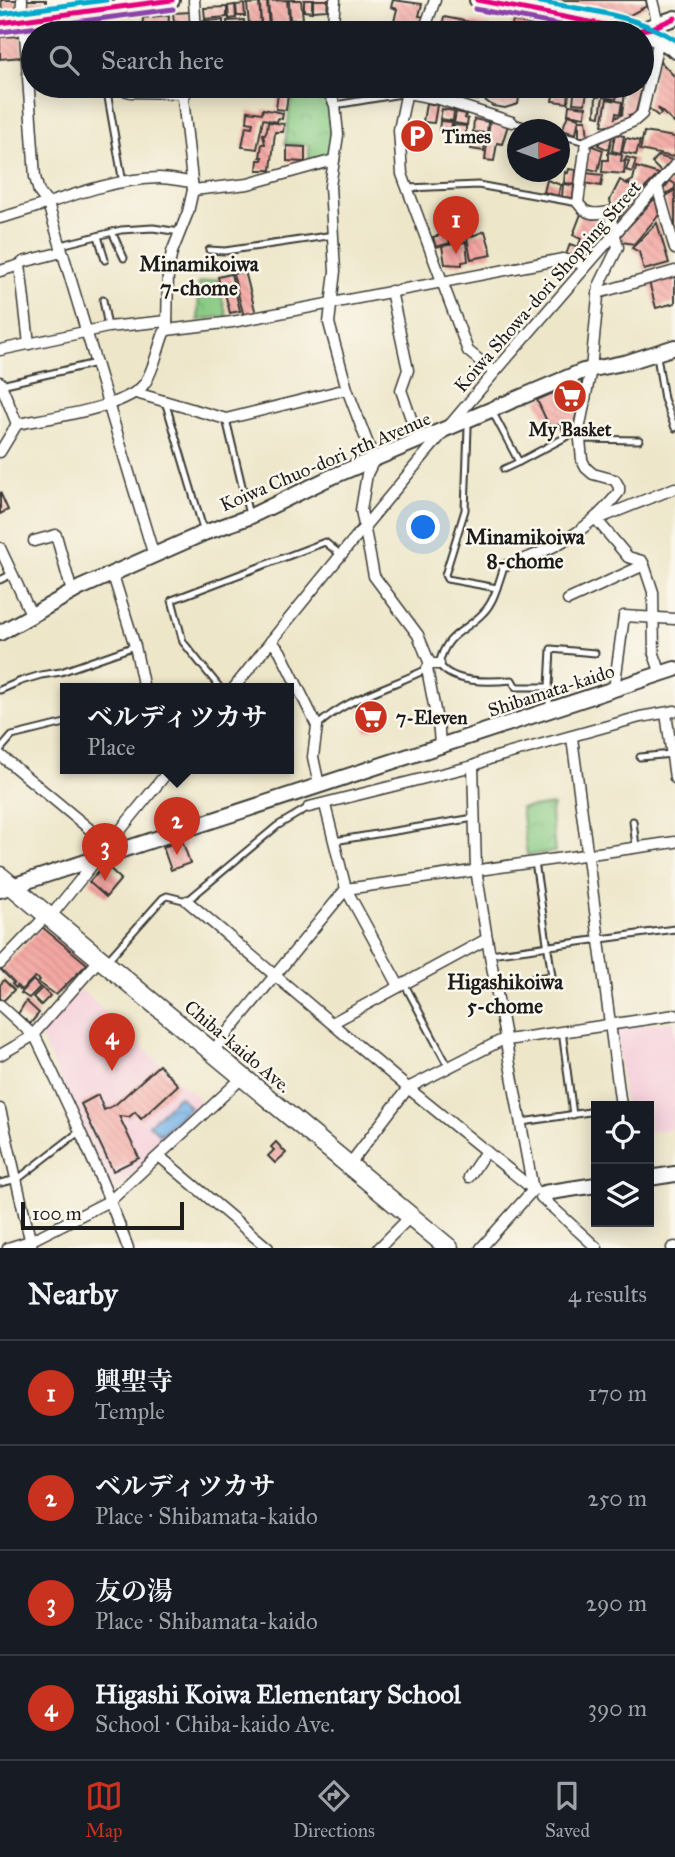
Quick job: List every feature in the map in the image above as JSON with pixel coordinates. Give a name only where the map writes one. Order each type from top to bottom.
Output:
[{"type":"highway","name":"Chiba-kaido Ave.","points":[[4,884],[48,916],[449,1248]]},
{"type":"street","points":[[22,0],[23,20]]},
{"type":"street","points":[[0,23],[172,0]]},
{"type":"street","points":[[194,0],[195,21]]},
{"type":"street","points":[[333,21],[335,0]]},
{"type":"street","points":[[427,21],[435,0]]},
{"type":"street","points":[[477,0],[585,21]]},
{"type":"street","points":[[652,0],[666,40]]},
{"type":"street","points":[[666,40],[675,19]]},
{"type":"street","points":[[654,77],[668,32],[675,19]]},
{"type":"street","points":[[31,98],[34,177],[39,192],[48,204],[154,555]]},
{"type":"street","points":[[0,452],[17,424],[109,404],[136,393],[146,382],[167,325],[168,270],[188,212],[192,186],[183,98]]},
{"type":"street","points":[[332,98],[335,105],[338,135],[330,186],[335,271],[329,323],[347,389],[374,460],[367,474],[362,498],[363,530],[374,576],[418,635],[432,666],[440,746]]},
{"type":"street","points":[[405,98],[399,130],[402,174],[468,351],[494,372]]},
{"type":"street","points":[[435,98],[507,120]]},
{"type":"street","points":[[596,519],[619,492],[619,487],[615,480],[593,474],[586,468],[582,460],[579,435],[590,369],[598,293],[618,247],[609,212],[594,214],[583,211],[578,203],[586,142],[634,121],[642,114],[647,98]]},
{"type":"street","points":[[0,218],[86,189],[161,178],[192,186],[248,184],[334,160]]},
{"type":"street","name":"Koiwa Showa-dori Shopping Street","points":[[238,683],[494,372],[675,165]]},
{"type":"street","points":[[657,186],[675,249]]},
{"type":"street","points":[[0,271],[62,249]]},
{"type":"street","points":[[0,350],[108,327],[221,323],[563,259],[586,265]]},
{"type":"street","points":[[20,265],[29,344]]},
{"type":"street","points":[[598,293],[675,271]]},
{"type":"street","points":[[391,291],[408,370],[401,390],[419,442]]},
{"type":"street","name":"Koiwa Chuo-dori 5th Avenue","points":[[0,633],[72,593],[204,533],[250,517],[329,478],[590,369],[628,362],[675,346]]},
{"type":"street","points":[[1,384],[17,424]]},
{"type":"street","points":[[136,393],[226,419],[347,389]]},
{"type":"street","points":[[504,566],[565,541],[596,519],[675,488]]},
{"type":"street","points":[[596,519],[628,556],[642,561],[645,565],[653,592],[654,654],[668,672]]},
{"type":"street","points":[[34,541],[56,535],[72,593]]},
{"type":"street","points":[[0,548],[31,614]]},
{"type":"street","points":[[568,600],[645,565]]},
{"type":"street","points":[[113,575],[135,646],[143,683]]},
{"type":"street","points":[[614,690],[624,616],[675,619]]},
{"type":"street","points":[[271,641],[279,651],[317,726],[313,757],[319,785]]},
{"type":"street","name":"Shibamata-kaido","points":[[4,884],[99,857],[668,672]]},
{"type":"street","points":[[309,807],[473,766],[489,759],[640,717],[671,712],[675,778]]},
{"type":"street","points":[[572,738],[620,1101]]},
{"type":"street","points":[[0,752],[110,846]]},
{"type":"street","points":[[473,766],[476,869],[495,983],[536,1191]]},
{"type":"street","points":[[0,964],[48,916],[110,846],[166,774]]},
{"type":"street","points":[[325,804],[346,889],[402,984]]},
{"type":"street","points":[[212,1052],[346,889],[675,842]]},
{"type":"street","points":[[187,901],[408,1088],[536,1191],[597,1248]]},
{"type":"street","points":[[332,1023],[487,939]]},
{"type":"street","points":[[0,1055],[33,1034],[103,961]]},
{"type":"street","points":[[0,1005],[33,1034],[80,1130],[111,1200],[128,1248]]},
{"type":"street","points":[[349,1165],[408,1088],[506,1038],[675,1015]]},
{"type":"street","points":[[8,1248],[31,1244],[111,1200],[243,1077]]},
{"type":"street","points":[[0,1109],[31,1244]]},
{"type":"street","points":[[469,1177],[486,1151]]},
{"type":"street","points":[[159,1156],[265,1247]]},
{"type":"street","points":[[654,1177],[675,1174]]},
{"type":"street","points":[[481,1248],[536,1191],[591,1186]]},
{"type":"street","points":[[379,1248],[411,1216]]},
{"type":"lane","points":[[107,98],[123,183]]},
{"type":"lane","points":[[335,105],[369,98]]},
{"type":"lane","points":[[570,138],[586,142]]},
{"type":"lane","points":[[407,188],[478,185],[578,203]]},
{"type":"lane","points":[[62,249],[112,232],[153,228],[180,232]]},
{"type":"lane","points":[[112,232],[124,258]]},
{"type":"lane","points":[[209,250],[225,251],[334,235]]},
{"type":"lane","points":[[98,236],[104,260]]},
{"type":"lane","points":[[103,300],[108,327]]},
{"type":"lane","points":[[656,353],[664,399],[675,428]]},
{"type":"lane","points":[[1,384],[96,363]]},
{"type":"lane","points":[[165,401],[204,533]]},
{"type":"lane","points":[[492,411],[519,463]]},
{"type":"lane","points":[[226,419],[250,517]]},
{"type":"lane","points":[[467,422],[464,510],[445,575],[447,579],[497,588]]},
{"type":"lane","points":[[504,469],[579,435],[639,440]]},
{"type":"lane","points":[[216,683],[183,642],[172,600],[326,542],[341,555]]},
{"type":"lane","points":[[317,726],[360,698],[432,666],[454,634],[482,615],[492,603],[504,566]]},
{"type":"lane","points":[[0,580],[12,574]]},
{"type":"lane","points":[[0,690],[40,675],[61,673],[135,646]]},
{"type":"lane","points":[[550,710],[551,649],[595,653]]},
{"type":"lane","points":[[432,666],[453,676],[493,682],[512,680],[516,687],[549,687]]},
{"type":"lane","points":[[0,752],[12,736],[60,724]]},
{"type":"lane","points":[[640,757],[672,754]]},
{"type":"lane","points":[[103,961],[163,898],[167,896],[187,901],[277,826],[309,807]]},
{"type":"lane","points":[[334,841],[474,818]]},
{"type":"lane","points":[[633,821],[636,847]]},
{"type":"lane","points":[[495,983],[552,976],[535,861]]},
{"type":"lane","points":[[490,954],[675,929]]},
{"type":"lane","points":[[402,984],[448,1066]]},
{"type":"lane","points":[[562,1031],[573,1115]]},
{"type":"lane","points":[[522,1122],[591,1112]]},
{"type":"lane","points":[[0,1183],[18,1179],[80,1130]]},
{"type":"shaded area","points":[[80,989],[206,1106],[117,1190],[112,1190],[40,1036]]},
{"type":"shaded area","points":[[675,1021],[675,1128],[654,1131],[654,1101],[624,1101],[616,1032],[618,1028]]},
{"type":"green space","points":[[291,98],[324,98],[332,125],[328,158],[309,162],[309,145],[285,144]]},
{"type":"green space","points":[[217,279],[227,316],[198,320],[199,283]]},
{"type":"green space","points":[[553,805],[551,813],[555,852],[527,855],[521,808]]},
{"type":"water","points":[[179,1096],[190,1107],[160,1135],[149,1124]]},
{"type":"building","points":[[1,0],[19,0],[19,9],[2,10]]},
{"type":"building","points":[[27,0],[46,0],[46,6],[27,8]]},
{"type":"building","points":[[287,0],[289,21],[270,21],[268,1]]},
{"type":"building","points":[[289,0],[301,0],[303,19],[290,20]]},
{"type":"building","points":[[304,0],[312,0],[312,12],[304,11]]},
{"type":"building","points":[[313,0],[328,0],[327,10],[313,11]]},
{"type":"building","points":[[393,0],[422,4],[419,16],[425,17],[423,21],[394,21],[397,9],[391,7]]},
{"type":"building","points":[[553,0],[646,0],[647,6],[630,15]]},
{"type":"building","points":[[260,2],[267,2],[268,21],[261,21]]},
{"type":"building","points":[[259,3],[261,21],[249,21],[247,4]]},
{"type":"building","points":[[244,4],[245,16],[237,16],[236,5]]},
{"type":"building","points":[[235,5],[236,18],[229,19],[228,6]]},
{"type":"building","points":[[227,7],[227,17],[205,19],[204,8]]},
{"type":"building","points":[[191,12],[192,21],[174,21],[173,13]]},
{"type":"building","points":[[169,15],[169,21],[143,21],[143,18]]},
{"type":"building","points":[[444,17],[465,21],[443,21]]},
{"type":"building","points":[[21,36],[21,57],[0,59],[0,37]]},
{"type":"building","points":[[657,58],[675,77],[675,124],[658,108],[661,114],[658,116],[647,107],[649,98],[654,98]]},
{"type":"building","points":[[277,98],[288,98],[286,110],[276,109]]},
{"type":"building","points":[[482,98],[519,98],[518,104],[505,108],[493,106]]},
{"type":"building","points":[[553,98],[568,98],[568,103],[552,101]]},
{"type":"building","points":[[574,98],[586,98],[585,104],[573,103]]},
{"type":"building","points":[[596,98],[603,98],[600,116],[595,115]]},
{"type":"building","points":[[624,98],[640,98],[635,116],[629,115],[631,119],[615,126],[614,124],[614,127],[602,125],[607,99],[622,102],[620,114],[616,113],[615,118],[622,114]]},
{"type":"building","points":[[426,103],[437,105],[434,123],[423,122]]},
{"type":"building","points":[[569,105],[586,107],[585,117],[568,114]]},
{"type":"building","points":[[263,109],[283,113],[282,119],[278,118],[277,122],[263,119],[257,149],[242,147],[246,126],[252,127],[253,123],[247,122],[248,111],[262,113]]},
{"type":"building","points":[[442,109],[454,111],[453,121],[440,119]]},
{"type":"building","points":[[456,112],[466,114],[467,125],[454,123]]},
{"type":"building","points":[[568,115],[579,118],[576,134],[570,132],[570,119],[566,119]]},
{"type":"building","points":[[474,119],[488,122],[487,133],[473,132]]},
{"type":"building","points":[[490,120],[507,125],[502,144],[497,143],[494,161],[485,160]]},
{"type":"building","points":[[579,120],[586,120],[588,137],[579,137]]},
{"type":"building","points":[[440,121],[452,122],[451,134],[439,132]]},
{"type":"building","points":[[268,122],[284,124],[283,132],[275,132],[271,170],[257,170],[258,160],[263,157],[260,157],[262,144],[265,144],[263,134],[267,130]]},
{"type":"building","points":[[453,125],[466,126],[466,136],[452,134]]},
{"type":"building","points":[[644,132],[675,137],[675,155],[673,157],[640,150]]},
{"type":"building","points":[[615,134],[624,136],[621,153],[612,151]]},
{"type":"building","points":[[473,136],[486,136],[484,151],[471,149]]},
{"type":"building","points":[[612,136],[609,150],[598,145],[601,140]]},
{"type":"building","points":[[626,138],[640,141],[636,155],[622,152]]},
{"type":"building","points":[[590,145],[603,150],[598,171],[585,168]]},
{"type":"building","points":[[287,146],[305,147],[305,162],[287,161]]},
{"type":"building","points":[[608,152],[622,155],[621,161],[625,162],[624,174],[602,172],[603,160],[608,160]]},
{"type":"building","points":[[658,156],[672,160],[661,172],[652,163]]},
{"type":"building","points":[[626,157],[636,160],[632,172],[626,170],[629,161],[625,160]]},
{"type":"building","points":[[636,167],[659,174],[642,191],[628,183],[633,180]]},
{"type":"building","points":[[570,169],[576,170],[575,184],[564,183],[570,182]]},
{"type":"building","points":[[585,173],[603,175],[601,186],[584,183]]},
{"type":"building","points":[[620,180],[636,189],[626,203],[629,205],[615,222],[610,200]]},
{"type":"building","points":[[670,181],[675,184],[675,188],[663,196],[662,191]]},
{"type":"building","points":[[546,182],[561,185],[558,196],[544,192]]},
{"type":"building","points":[[563,184],[574,185],[573,198],[562,197]]},
{"type":"building","points":[[675,190],[675,230],[674,230],[665,197]]},
{"type":"building","points":[[655,198],[659,215],[634,244],[622,242],[620,236]]},
{"type":"building","points":[[581,214],[593,219],[607,217],[609,228],[582,261],[566,255],[570,244],[578,247],[581,239],[573,235]]},
{"type":"building","points":[[469,222],[473,234],[464,237],[460,225]]},
{"type":"building","points":[[657,223],[669,263],[644,270],[639,252],[632,248]]},
{"type":"building","points":[[457,228],[461,238],[451,242],[447,232]]},
{"type":"building","points":[[485,231],[492,255],[471,259],[467,238]]},
{"type":"building","points":[[447,233],[450,243],[436,247],[433,237]]},
{"type":"building","points":[[466,242],[468,261],[462,262],[462,265],[445,264],[442,246]]},
{"type":"building","points":[[245,271],[256,314],[244,317],[233,274]]},
{"type":"building","points":[[231,274],[240,311],[230,313],[223,285],[220,286],[218,277]]},
{"type":"building","points":[[675,276],[675,303],[656,308],[649,282]]},
{"type":"building","points":[[582,380],[574,426],[563,431],[560,424],[550,428],[537,400],[553,393],[558,405],[554,392]]},
{"type":"building","points":[[0,492],[8,510],[0,514]]},
{"type":"building","name":"7-Eleven","points":[[378,704],[383,727],[365,731],[359,708]]},
{"type":"building","points":[[182,840],[190,863],[171,870],[163,847]]},
{"type":"building","points":[[105,864],[121,879],[106,897],[89,882]]},
{"type":"building","points":[[42,927],[87,964],[56,995],[35,977],[21,990],[17,986],[16,988],[1,970]]},
{"type":"building","points":[[4,980],[14,990],[3,1001],[0,998],[0,985]]},
{"type":"building","points":[[33,980],[40,987],[29,998],[21,993]]},
{"type":"building","points":[[42,988],[50,996],[41,1005],[33,997]]},
{"type":"building","points":[[26,1001],[39,1013],[30,1024],[18,1014]]},
{"type":"building","points":[[159,1065],[178,1085],[141,1119],[135,1112],[129,1117],[119,1116],[139,1158],[113,1171],[81,1104],[98,1095],[104,1110],[115,1105]]},
{"type":"building","points":[[276,1142],[286,1153],[275,1163],[268,1156],[274,1150],[271,1147]]},
{"type":"transit line","points":[[0,14],[106,0]]},
{"type":"transit line","points":[[0,23],[172,0]]},
{"type":"transit line","points":[[477,0],[585,21]]},
{"type":"transit line","points":[[528,0],[584,9],[632,21]]},
{"type":"transit line","points":[[83,21],[173,9]]},
{"type":"transit line","points":[[475,9],[538,21]]},
{"type":"transit line","points":[[654,27],[675,18]]},
{"type":"transit line","points":[[1,32],[21,29]]},
{"type":"transit line","points":[[654,29],[675,40]]},
{"type":"place","name":"Times","points":[[417,136]]},
{"type":"place","name":"興聖寺","points":[[456,254]]},
{"type":"place","name":"My Basket","points":[[570,396]]},
{"type":"place","name":"7-Eleven","points":[[371,717]]},
{"type":"place","name":"ベルディツカサ","points":[[177,855]]},
{"type":"place","name":"友の湯","points":[[105,881]]},
{"type":"place","name":"Higashi Koiwa Elementary School","points":[[112,1071]]},
{"type":"district","name":"Minamikoiwa 7-chome","points":[[199,276]]},
{"type":"district","name":"Minamikoiwa 8-chome","points":[[525,549]]},
{"type":"district","name":"Higashikoiwa 5-chome","points":[[505,994]]}]
